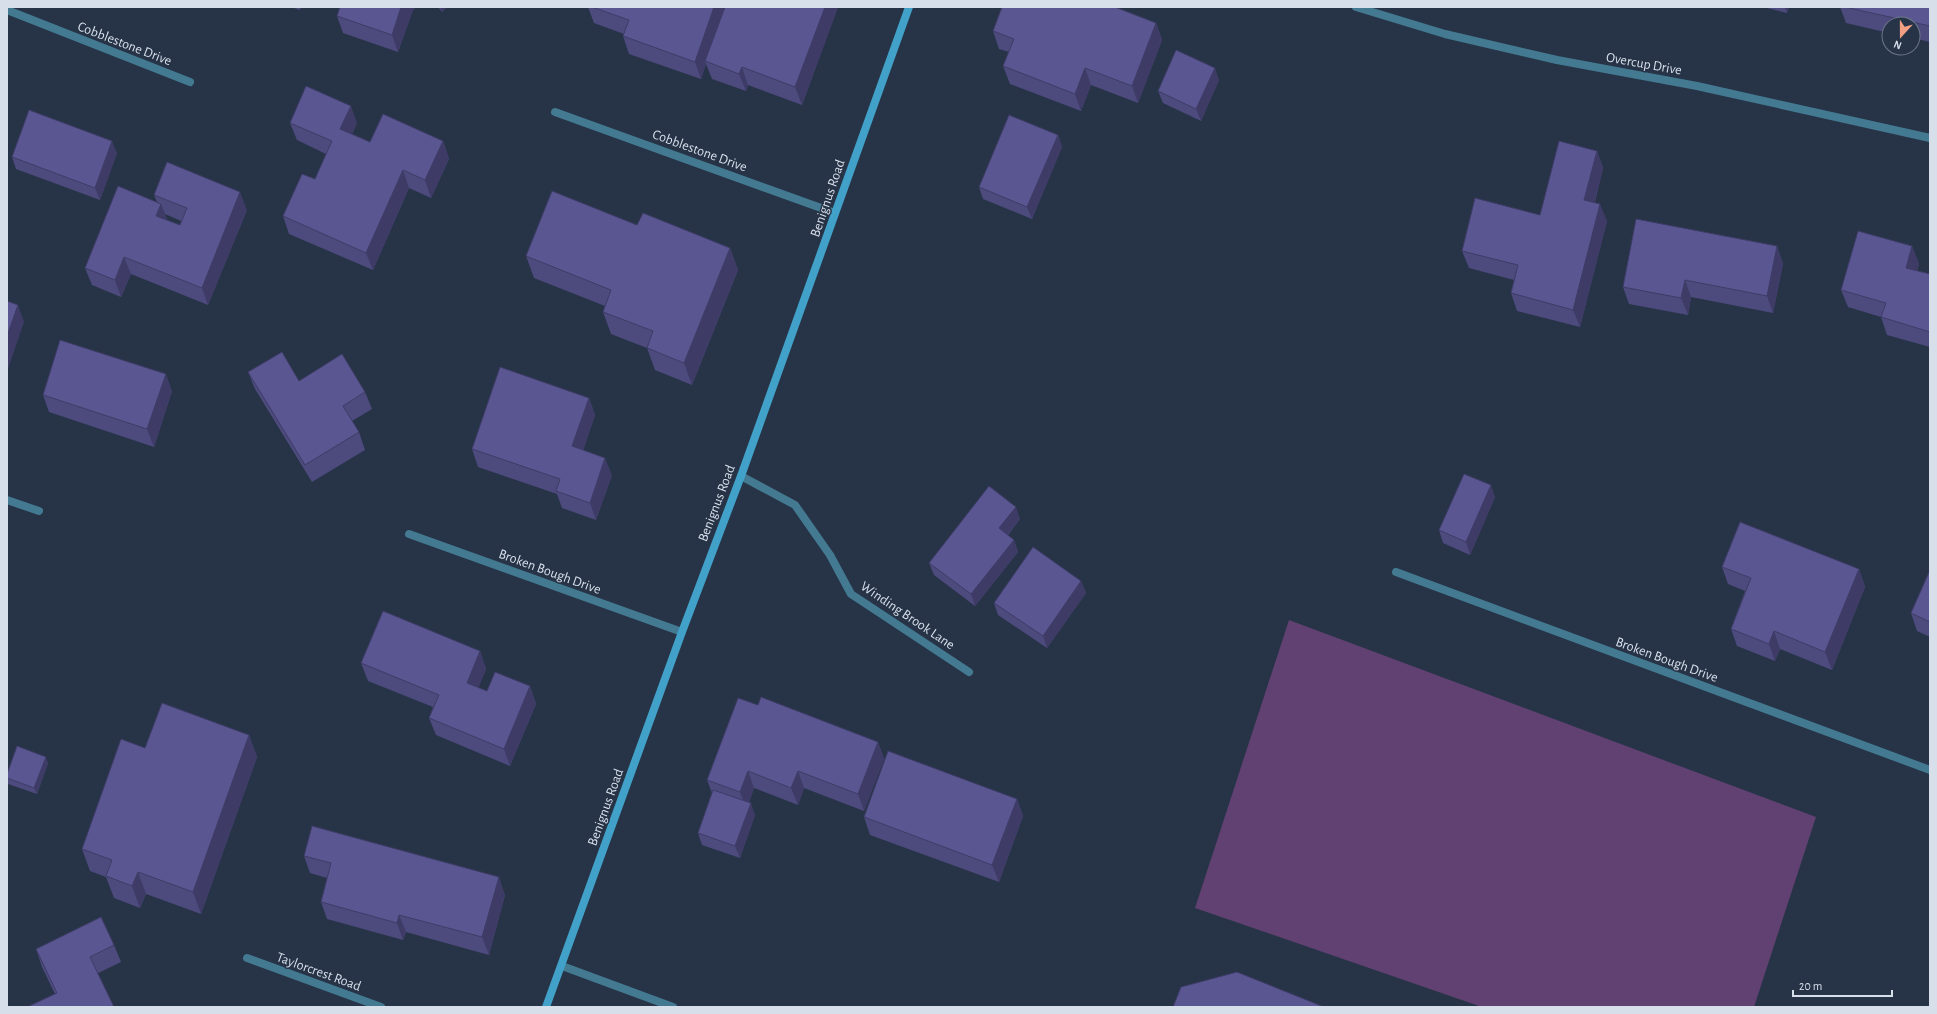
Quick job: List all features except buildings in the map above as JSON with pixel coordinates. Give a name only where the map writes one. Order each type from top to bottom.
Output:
[{"type":"street","name":"Benignus Road","points":[[546,1007],[682,632],[741,476],[909,7]]},
{"type":"street","name":"Overcup Drive","points":[[1356,7],[1445,34],[1557,60],[1698,86],[1930,138]]},
{"type":"street","name":"Cobblestone Drive","points":[[7,10],[190,82]]},
{"type":"street","name":"Cobblestone Drive","points":[[555,112],[835,213]]},
{"type":"street","name":"Winding Brook Lane","points":[[741,476],[795,505],[830,555],[851,594],[969,672]]},
{"type":"street","points":[[7,500],[39,511]]},
{"type":"street","name":"Broken Bough Drive","points":[[409,534],[682,632]]},
{"type":"street","name":"Broken Bough Drive","points":[[1396,572],[1930,770]]},
{"type":"street","name":"Taylorcrest Road","points":[[247,958],[381,1007]]},
{"type":"street","points":[[562,966],[674,1007]]},
{"type":"shaded area","points":[[1289,620],[1816,817],[1754,1007],[1482,1007],[1195,908]]}]
